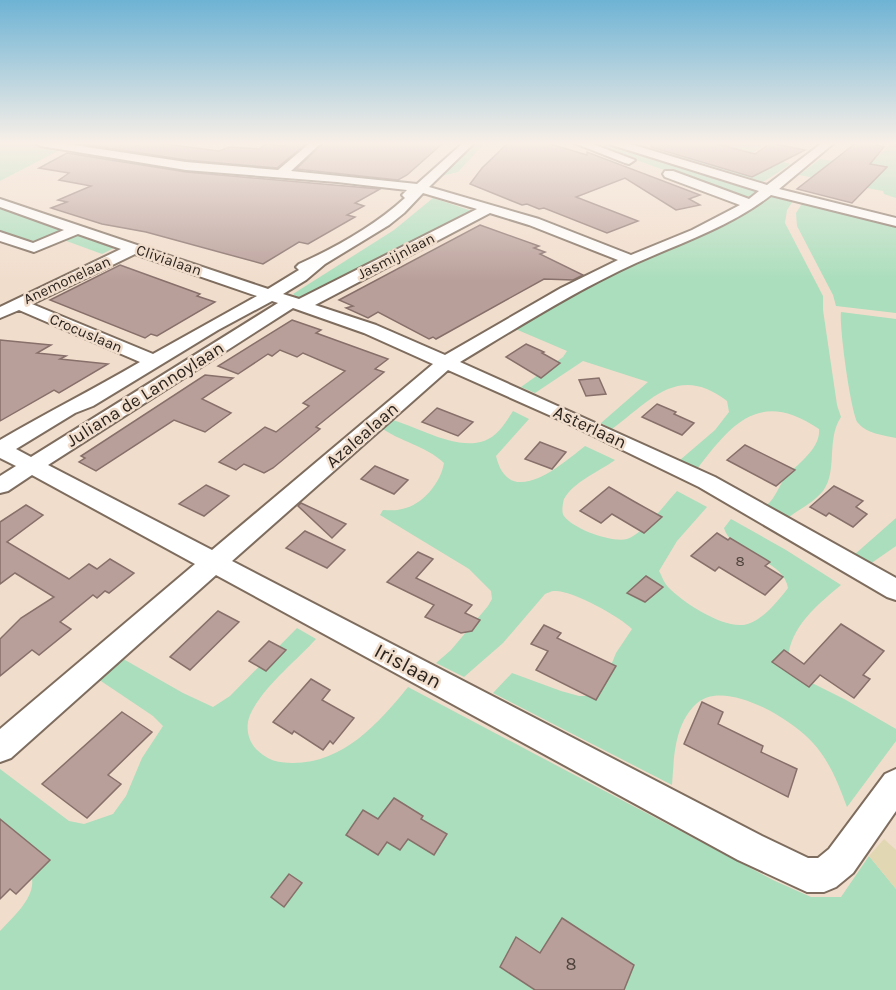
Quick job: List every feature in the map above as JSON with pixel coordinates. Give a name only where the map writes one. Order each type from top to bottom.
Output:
[{"type":"street","name":"Juliana de Lannoylaan","points":[[0,486],[7,455],[54,428],[86,402],[212,326],[238,314],[266,293],[302,275],[318,262],[385,221],[414,198],[419,189]]},
{"type":"street","points":[[424,189],[544,226],[631,261]]},
{"type":"street","points":[[711,189],[751,204]]},
{"type":"street","points":[[769,190],[896,222]]},
{"type":"street","name":"Azalealaan","points":[[0,748],[446,362],[567,291],[697,233],[751,204],[769,190]]},
{"type":"street","name":"Clivialaan","points":[[0,203],[266,293]]},
{"type":"street","name":"Jasmijnlaan","points":[[297,303],[490,208]]},
{"type":"street","points":[[0,236],[34,248],[78,229]]},
{"type":"street","name":"Anemonelaan","points":[[0,312],[134,249]]},
{"type":"street","name":"Asterlaan","points":[[266,293],[370,329],[574,419],[707,482],[896,591]]},
{"type":"street","name":"Juliana de Lannoylaan","points":[[7,455],[297,303]]},
{"type":"street","name":"Crocuslaan","points":[[18,304],[154,361]]},
{"type":"street","name":"Irislaan","points":[[7,455],[750,848],[807,875],[824,875],[841,861],[896,784]]},
{"type":"green space","points":[[718,189],[756,189],[754,196],[737,196]]},
{"type":"green space","points":[[874,189],[896,189],[896,198],[884,194],[883,191]]},
{"type":"green space","points":[[773,194],[795,198],[787,210],[785,223],[823,296],[837,405],[841,417],[834,435],[830,474],[823,491],[789,517],[767,505],[785,478],[812,450],[819,436],[819,429],[798,417],[780,412],[764,412],[749,417],[735,426],[697,469],[680,460],[715,430],[729,412],[727,401],[710,390],[694,385],[679,386],[665,390],[652,398],[612,429],[601,423],[648,382],[583,361],[535,393],[521,387],[563,357],[567,351],[513,328],[622,269],[713,230]]},
{"type":"green space","points":[[433,198],[475,212],[302,297],[298,298],[293,294],[394,230]]},
{"type":"green space","points":[[803,202],[896,225],[896,313],[836,306],[833,295],[797,226],[796,213]]},
{"type":"green space","points":[[0,206],[65,230],[32,241],[0,231]]},
{"type":"green space","points":[[74,234],[118,246],[102,254],[61,239]]},
{"type":"green space","points":[[841,312],[896,319],[896,438],[871,432],[858,423],[846,369]]},
{"type":"green space","points":[[513,411],[529,419],[496,456],[503,472],[512,480],[524,482],[536,479],[550,472],[585,446],[615,460],[580,482],[564,499],[563,515],[584,530],[612,539],[627,539],[647,525],[677,491],[707,507],[677,541],[659,571],[668,587],[683,600],[713,618],[733,625],[749,624],[768,611],[788,588],[784,578],[777,570],[736,544],[729,537],[724,528],[731,519],[841,585],[814,609],[799,627],[790,647],[788,659],[804,679],[896,729],[896,741],[847,807],[829,765],[813,743],[775,713],[740,698],[723,695],[708,697],[696,704],[689,712],[676,742],[672,785],[493,693],[512,673],[579,696],[591,696],[601,690],[616,653],[632,629],[607,611],[571,594],[554,591],[545,594],[503,643],[464,677],[436,663],[451,650],[488,606],[492,599],[491,591],[469,569],[380,515],[383,510],[410,507],[424,498],[439,478],[444,463],[429,452],[380,427],[389,419],[449,440],[473,443],[493,436]]},
{"type":"green space","points":[[896,518],[896,546],[870,564],[854,555]]},
{"type":"green space","points":[[297,628],[316,639],[262,695],[248,720],[251,742],[264,756],[277,761],[293,763],[311,761],[343,749],[372,727],[408,687],[775,881],[811,897],[841,897],[869,856],[896,889],[896,990],[0,990],[0,931],[26,900],[32,886],[32,879],[0,852],[0,769],[69,821],[84,824],[113,814],[126,796],[142,758],[163,726],[153,716],[95,677],[118,656],[183,693],[213,707],[230,696]]},
{"type":"sand","points":[[884,839],[896,850],[896,889],[869,856]]},
{"type":"building","points":[[83,189],[380,189],[355,203],[364,206],[347,215],[355,217],[308,244],[299,242],[263,264],[146,232],[102,224],[51,208],[67,202],[58,200]]},
{"type":"building","points":[[483,189],[596,189],[576,197],[638,221],[607,233],[544,208],[522,205]]},
{"type":"building","points":[[643,189],[685,189],[700,195],[689,199],[700,205],[676,210]]},
{"type":"building","points":[[798,189],[865,189],[852,203]]},
{"type":"building","points":[[480,225],[539,246],[534,248],[545,252],[540,254],[583,275],[573,280],[544,279],[436,339],[433,337],[429,339],[378,312],[368,318],[346,308],[353,306],[339,300]]},
{"type":"building","points":[[120,265],[200,294],[197,296],[215,302],[157,336],[151,334],[145,338],[50,300]]},
{"type":"building","points":[[292,320],[321,330],[316,333],[388,359],[375,369],[384,372],[316,427],[320,429],[273,468],[264,473],[244,464],[236,470],[219,462],[265,427],[276,432],[309,406],[303,403],[345,371],[303,353],[297,357],[280,350],[272,356],[268,354],[238,374],[218,366]]},
{"type":"building","points":[[0,340],[51,345],[37,353],[66,356],[60,359],[108,364],[59,393],[54,390],[0,421]]},
{"type":"building","points":[[526,344],[560,363],[541,378],[506,357]]},
{"type":"building","points":[[205,375],[233,378],[202,399],[231,413],[205,432],[174,420],[96,471],[79,462],[85,458],[81,456]]},
{"type":"building","points":[[599,378],[606,394],[586,396],[579,380]]},
{"type":"building","points":[[657,404],[694,423],[682,435],[642,417]]},
{"type":"building","points":[[437,408],[473,422],[458,436],[422,422]]},
{"type":"building","points":[[540,442],[566,452],[552,469],[525,459]]},
{"type":"building","points":[[745,445],[795,470],[776,486],[727,460]]},
{"type":"building","points":[[375,466],[408,480],[394,494],[361,479]]},
{"type":"building","points":[[206,485],[229,496],[204,516],[179,504]]},
{"type":"building","points":[[834,486],[863,501],[856,507],[867,514],[853,527],[829,513],[826,516],[810,507]]},
{"type":"building","points":[[609,487],[662,517],[644,533],[612,514],[601,523],[580,511]]},
{"type":"building","points":[[301,503],[346,524],[332,538],[298,506]]},
{"type":"building","points":[[26,505],[43,515],[7,542],[69,579],[89,564],[97,569],[110,559],[134,573],[109,593],[105,591],[97,598],[93,595],[60,622],[71,629],[39,655],[32,650],[0,676],[0,639],[21,618],[54,597],[15,573],[0,584],[0,522]]},
{"type":"building","points":[[305,531],[345,550],[327,568],[286,548]]},
{"type":"building","points":[[717,533],[728,540],[730,538],[770,562],[765,566],[783,577],[765,595],[719,567],[715,571],[691,556]]},
{"type":"building","points":[[418,552],[433,559],[416,578],[472,605],[465,613],[480,620],[472,631],[461,633],[425,617],[434,605],[387,582]]},
{"type":"building","points":[[646,576],[663,587],[645,602],[627,593]]},
{"type":"building","points":[[218,611],[239,622],[190,670],[170,657]]},
{"type":"building","points":[[841,624],[884,651],[863,675],[870,679],[854,698],[820,675],[809,687],[772,662],[784,650],[804,664]]},
{"type":"building","points":[[544,625],[561,633],[557,638],[616,666],[596,700],[536,670],[548,651],[531,644]]},
{"type":"building","points":[[269,641],[286,650],[266,671],[249,661]]},
{"type":"building","points":[[311,679],[330,690],[322,700],[354,718],[333,744],[330,741],[323,750],[294,731],[292,734],[273,722]]},
{"type":"building","points":[[702,702],[723,712],[718,724],[763,746],[761,752],[797,769],[788,797],[684,744]]},
{"type":"building","points":[[122,712],[152,732],[108,775],[121,784],[87,818],[42,784]]},
{"type":"building","points":[[394,798],[423,816],[421,819],[447,834],[434,855],[408,839],[400,850],[387,842],[378,855],[346,835],[363,810],[378,819]]},
{"type":"building","points":[[0,819],[50,860],[16,894],[10,889],[0,899]]},
{"type":"building","points":[[289,874],[302,883],[284,907],[271,897]]},
{"type":"building","points":[[562,918],[634,965],[624,990],[535,990],[500,967],[516,937],[540,953]]}]
